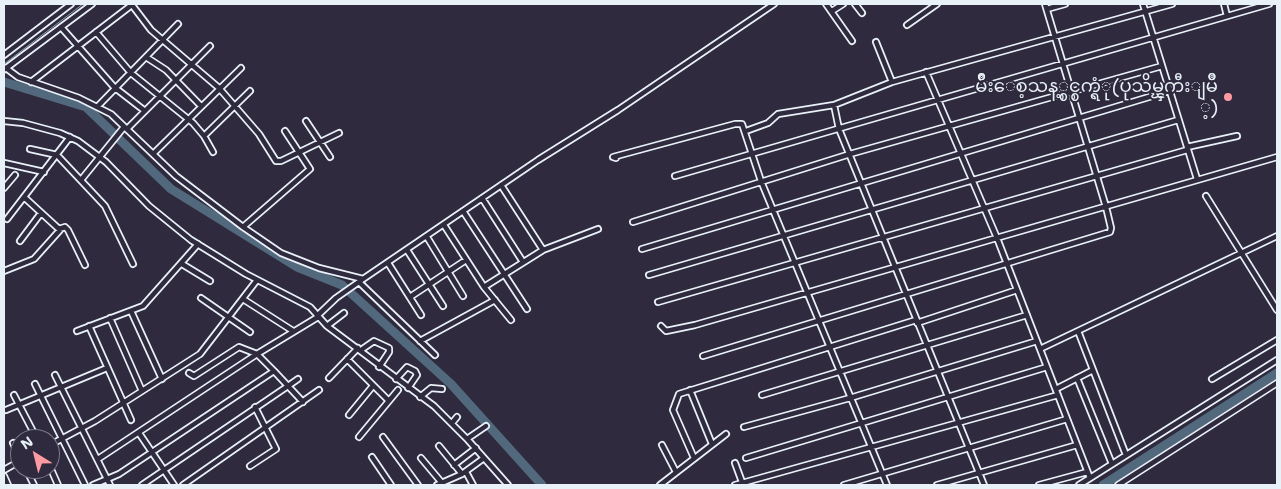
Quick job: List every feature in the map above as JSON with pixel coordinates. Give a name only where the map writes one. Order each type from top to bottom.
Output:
[{"type":"street","points":[[4,55],[71,4]]},
{"type":"street","points":[[92,4],[5,69],[31,82],[98,106],[176,176],[243,227],[281,252],[319,268],[361,281],[435,355]]},
{"type":"street","points":[[31,82],[133,4],[151,30],[219,88],[259,134],[276,161],[281,161],[338,133]]},
{"type":"street","points":[[98,460],[257,354],[318,316],[348,290],[501,185],[774,4]]},
{"type":"street","points":[[826,4],[852,41]]},
{"type":"street","points":[[832,12],[843,4]]},
{"type":"street","points":[[855,4],[862,13]]},
{"type":"street","points":[[907,25],[937,4]]},
{"type":"street","points":[[703,356],[1110,232],[1111,228],[1106,207],[1046,6],[1065,4]]},
{"type":"street","points":[[1143,4],[1196,180]]},
{"type":"street","points":[[746,131],[768,123],[778,114],[834,105],[892,82],[1172,4]]},
{"type":"street","points":[[1224,4],[1227,16]]},
{"type":"street","points":[[674,176],[1270,4]]},
{"type":"street","points":[[98,106],[114,87],[178,24]]},
{"type":"street","points":[[60,27],[114,87],[145,111]]},
{"type":"street","points":[[96,32],[131,72],[160,95],[186,120],[193,123],[204,136],[212,152]]},
{"type":"street","points":[[876,42],[892,82]]},
{"type":"street","points":[[81,180],[116,136],[145,111],[210,46]]},
{"type":"street","points":[[146,57],[166,70],[201,106]]},
{"type":"street","points":[[633,222],[850,154],[1162,66]]},
{"type":"street","points":[[153,154],[241,68]]},
{"type":"street","points":[[926,72],[948,127],[974,181],[1090,478]]},
{"type":"street","points":[[204,136],[250,91]]},
{"type":"street","points":[[642,249],[1169,91]]},
{"type":"street","points":[[834,105],[839,129],[984,485]]},
{"type":"street","points":[[649,275],[785,237],[1178,120]]},
{"type":"street","points":[[4,121],[23,123],[70,137],[100,157],[149,206],[198,244],[257,280],[310,307],[327,326],[420,398],[434,406],[468,439],[508,485]]},
{"type":"street","points":[[306,121],[330,157]]},
{"type":"street","points":[[616,158],[614,157],[735,124],[742,124],[746,131],[761,181],[887,485]]},
{"type":"street","points":[[243,227],[310,169],[285,130]]},
{"type":"street","points":[[658,302],[1237,136]]},
{"type":"street","points":[[7,219],[70,137]]},
{"type":"street","points":[[30,149],[57,155],[105,206],[133,264]]},
{"type":"street","points":[[661,326],[666,331],[695,325],[1277,157]]},
{"type":"street","points":[[4,163],[44,172]]},
{"type":"street","points":[[4,188],[15,175]]},
{"type":"street","points":[[501,185],[543,250]]},
{"type":"street","points":[[1206,196],[1243,252],[1277,310]]},
{"type":"street","points":[[24,197],[59,229]]},
{"type":"street","points":[[482,198],[523,262]]},
{"type":"street","points":[[463,211],[527,309]]},
{"type":"street","points":[[20,242],[41,213]]},
{"type":"street","points":[[444,225],[484,287],[510,320]]},
{"type":"street","points":[[4,271],[34,259],[59,229],[65,227],[85,265]]},
{"type":"street","points":[[484,287],[543,250],[598,229]]},
{"type":"street","points":[[1040,348],[1277,236]]},
{"type":"street","points":[[427,237],[463,296]]},
{"type":"street","points":[[77,331],[143,306],[198,244]]},
{"type":"street","points":[[407,250],[443,306]]},
{"type":"street","points":[[410,297],[466,260]]},
{"type":"street","points":[[388,263],[421,314]]},
{"type":"street","points":[[182,264],[210,281]]},
{"type":"street","points":[[62,438],[82,428],[200,354],[257,280]]},
{"type":"street","points":[[694,458],[673,410],[677,395],[829,346],[916,322],[1017,290]]},
{"type":"street","points":[[201,298],[250,332]]},
{"type":"street","points":[[243,299],[293,331]]},
{"type":"street","points":[[420,341],[495,300]]},
{"type":"street","points":[[131,310],[162,379]]},
{"type":"street","points":[[327,326],[344,313]]},
{"type":"street","points":[[762,395],[1027,316]]},
{"type":"street","points":[[110,318],[142,391]]},
{"type":"street","points":[[89,326],[131,420]]},
{"type":"street","points":[[1078,330],[1126,455]]},
{"type":"street","points":[[1212,379],[1277,340]]},
{"type":"street","points":[[329,378],[359,349],[374,341],[389,348],[389,352],[379,367]]},
{"type":"street","points":[[744,427],[850,398],[1037,341]]},
{"type":"street","points":[[189,373],[194,376],[239,347],[257,354],[303,402]]},
{"type":"street","points":[[347,359],[372,387],[389,401]]},
{"type":"street","points":[[1079,485],[1277,360]]},
{"type":"street","points":[[396,379],[407,367],[415,372],[418,375],[408,388]]},
{"type":"street","points":[[746,458],[1047,367]]},
{"type":"street","points":[[6,410],[107,368]]},
{"type":"street","points":[[1056,389],[1093,370]]},
{"type":"street","points":[[93,485],[108,479],[151,452],[274,371]]},
{"type":"street","points":[[55,375],[110,485]]},
{"type":"street","points":[[1077,378],[1112,464]]},
{"type":"street","points":[[142,485],[298,379]]},
{"type":"street","points":[[35,384],[85,485]]},
{"type":"street","points":[[1118,485],[1277,384]]},
{"type":"street","points":[[349,415],[372,387]]},
{"type":"street","points":[[420,398],[431,388],[442,389]]},
{"type":"street","points":[[183,485],[266,429],[319,390]]},
{"type":"street","points":[[359,437],[398,390]]},
{"type":"street","points":[[690,390],[712,444]]},
{"type":"street","points":[[14,395],[32,429]]},
{"type":"street","points":[[734,485],[873,448],[1058,395]]},
{"type":"street","points":[[250,466],[276,449],[255,407]]},
{"type":"street","points":[[452,423],[457,417]]},
{"type":"street","points":[[844,485],[1067,418]]},
{"type":"street","points":[[468,439],[486,426]]},
{"type":"street","points":[[139,433],[174,485]]},
{"type":"street","points":[[660,485],[726,434]]},
{"type":"street","points":[[383,437],[418,485]]},
{"type":"street","points":[[662,445],[676,472]]},
{"type":"street","points":[[937,485],[1077,445]]},
{"type":"street","points":[[439,446],[473,485]]},
{"type":"street","points":[[454,465],[476,448]]},
{"type":"street","points":[[372,457],[392,485]]},
{"type":"street","points":[[421,458],[439,484],[464,473],[484,458]]},
{"type":"street","points":[[735,463],[742,482]]},
{"type":"street","points":[[1039,485],[1087,472]]},
{"type":"street","points":[[4,476],[8,485]]},
{"type":"waterway","points":[[4,64],[83,4]]},
{"type":"waterway","points":[[4,82],[86,107],[113,133]]},
{"type":"waterway","points":[[119,139],[171,189],[297,267],[342,285],[451,384],[542,485]]},
{"type":"waterway","points":[[1103,485],[1277,373]]},
{"type":"place","name":"မ်ိဳးေစ့သန့္စင္စက္ရံု(ပုသိမ္ၾကီးျမိဳ ့)","points":[[1228,97]]}]
